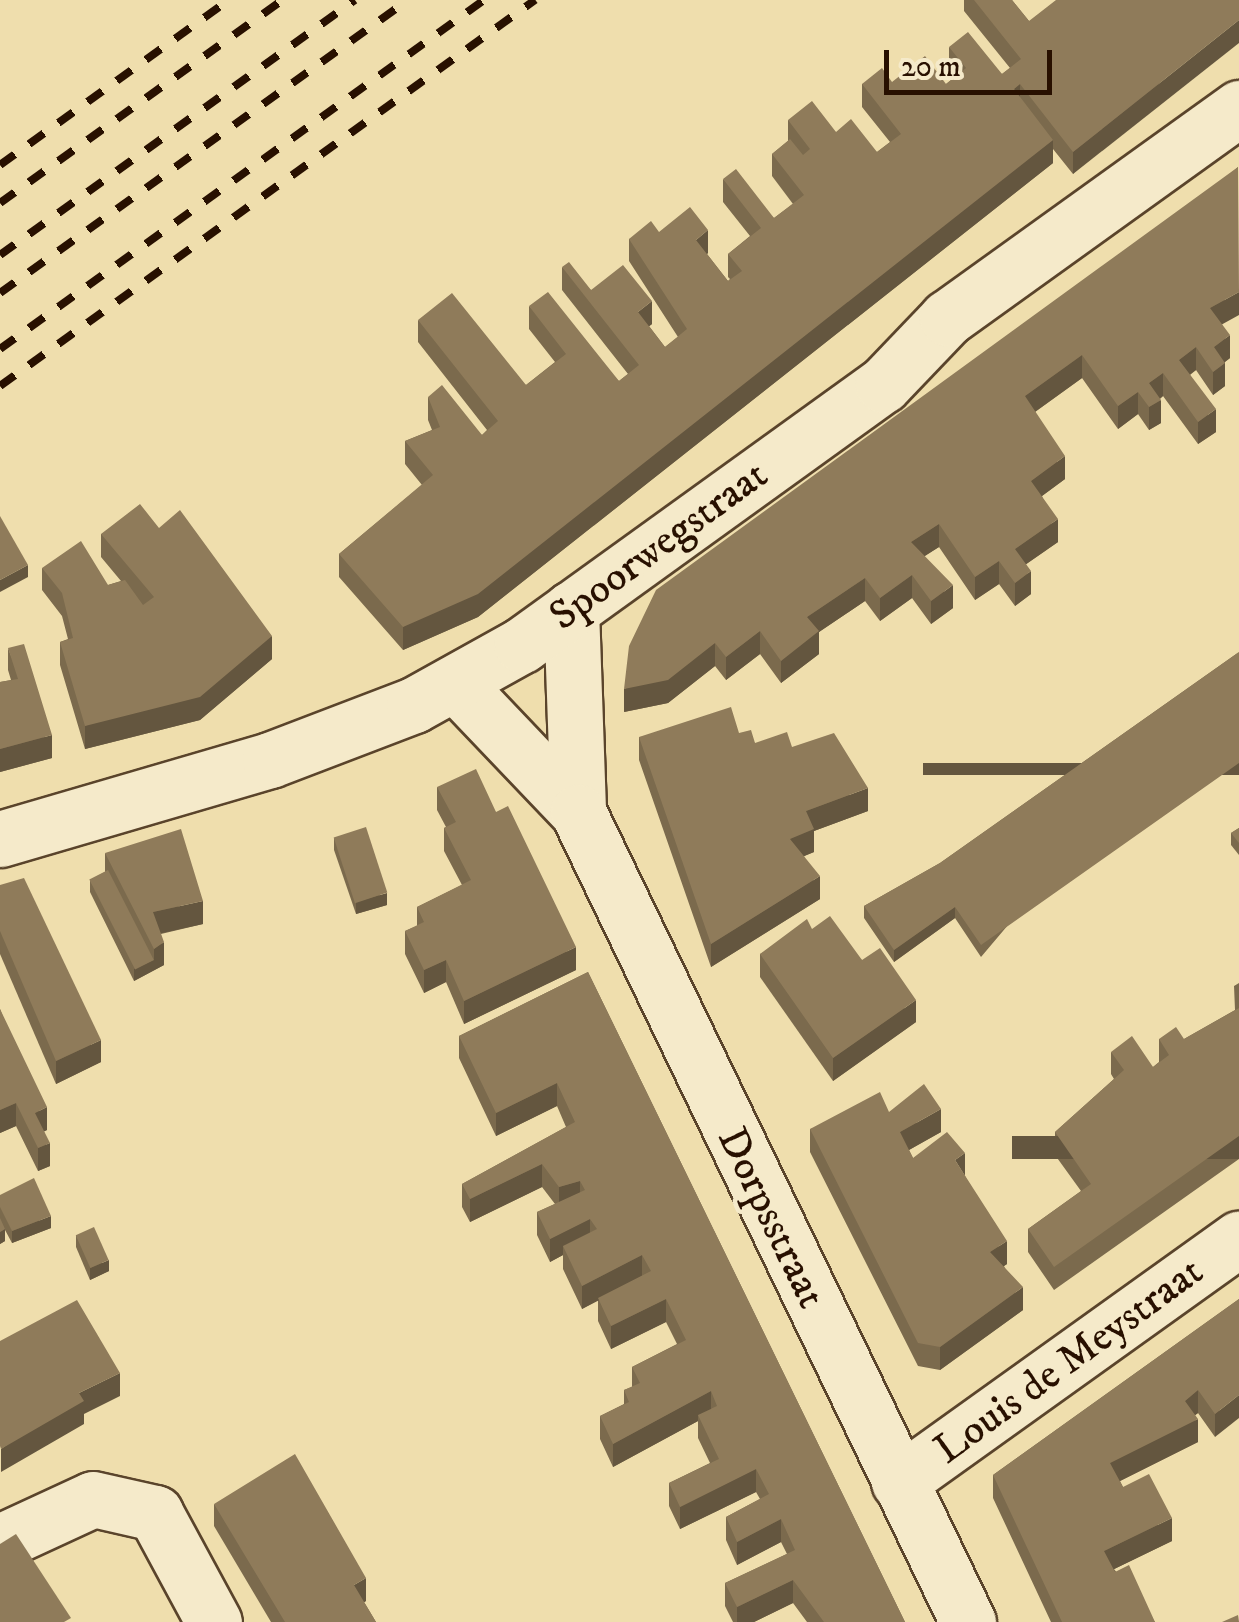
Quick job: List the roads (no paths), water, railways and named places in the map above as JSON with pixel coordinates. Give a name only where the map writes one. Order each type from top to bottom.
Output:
[{"type":"street","name":"Spoorwegstraat","points":[[0,839],[270,760],[455,683],[571,608],[883,385],[947,318],[1239,108]]},
{"type":"street","name":"Dorpsstraat","points":[[571,608],[578,812]]},
{"type":"street","name":"Dorpsstraat","points":[[455,683],[578,812],[968,1622]]},
{"type":"street","name":"Louis de Meystraat","points":[[899,1482],[1239,1239]]},
{"type":"street","points":[[0,1542],[93,1499],[155,1513],[214,1622]]},
{"type":"railway","points":[[0,165],[229,0]]},
{"type":"railway","points":[[0,203],[282,0]]},
{"type":"railway","points":[[0,255],[355,0]]},
{"type":"railway","points":[[0,293],[408,0]]},
{"type":"railway","points":[[0,349],[484,0]]},
{"type":"railway","points":[[0,386],[535,0]]}]
